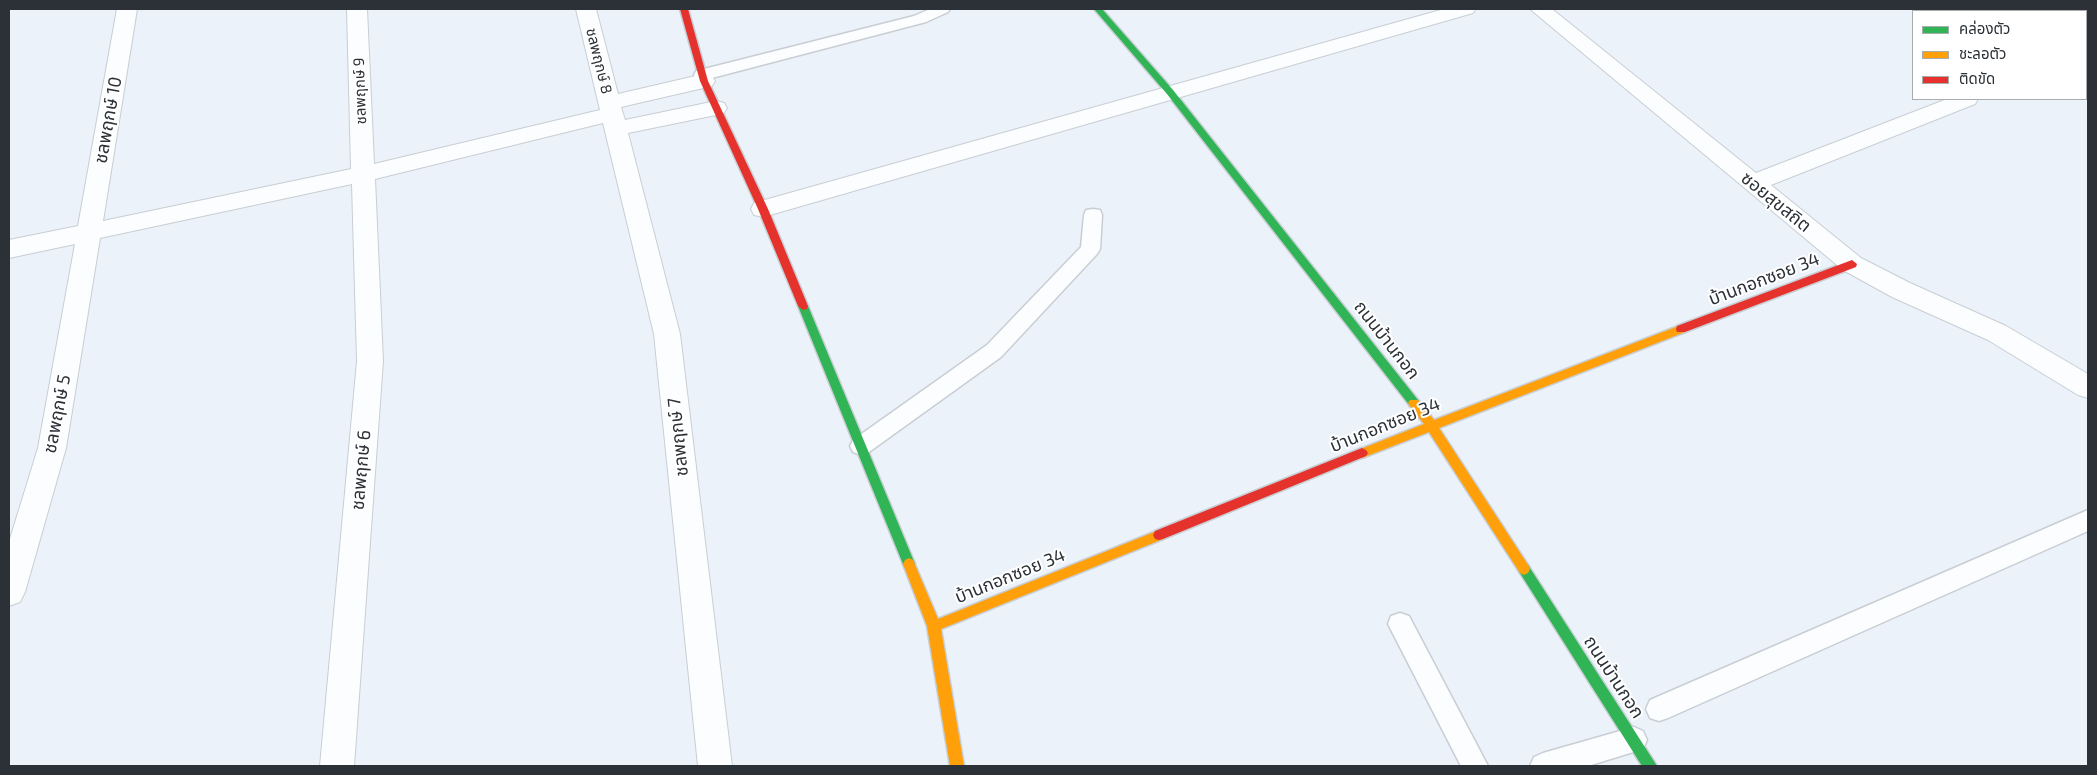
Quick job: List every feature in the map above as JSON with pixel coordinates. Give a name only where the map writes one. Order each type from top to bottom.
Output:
[{"type":"street","name":"ชลพฤกษ์ 10","points":[[89,231],[127,9]]},
{"type":"street","name":"ชลพฤกษ์ 9","points":[[357,9],[363,174]]},
{"type":"street","name":"ชลพฤกษ์ 8","points":[[586,9],[612,115]]},
{"type":"street","points":[[684,9],[703,78],[763,209],[934,626],[957,766]]},
{"type":"street","name":"ถนนบ้านกอก","points":[[1098,9],[1170,92],[1431,424],[1650,766]]},
{"type":"street","points":[[763,209],[1466,9]]},
{"type":"street","name":"ซอยสุขสถิต","points":[[1540,9],[1852,264],[1902,290],[1997,332],[2088,387]]},
{"type":"street","points":[[9,249],[363,174],[612,115],[703,78]]},
{"type":"street","points":[[1753,183],[1964,100]]},
{"type":"street","points":[[612,115],[716,108]]},
{"type":"street","name":"ชลพฤกษ์ 7","points":[[612,115],[667,334],[714,766]]},
{"type":"street","name":"ชลพฤกษ์ 6","points":[[337,766],[370,361],[363,174]]},
{"type":"street","name":"ชลพฤกษ์ 5","points":[[9,592],[52,448],[89,231]]},
{"type":"street","name":"บ้านกอกซอย 34","points":[[934,626],[1431,424],[1852,264]]},
{"type":"lane","points":[[703,78],[920,20],[942,9]]},
{"type":"lane","points":[[861,446],[994,352],[1090,249],[1093,215]]},
{"type":"lane","points":[[1660,709],[2088,520]]},
{"type":"lane","points":[[1400,624],[1475,766]]},
{"type":"lane","points":[[1543,766],[1634,740]]},
{"type":"traffic: fast","points":[[1098,9],[1170,92],[1414,403]]},
{"type":"traffic: fast","points":[[803,306],[909,564]]},
{"type":"traffic: fast","points":[[1524,569],[1650,766]]},
{"type":"traffic: slow","points":[[1362,453],[1681,329]]},
{"type":"traffic: slow","points":[[1414,403],[1431,425],[1524,569]]},
{"type":"traffic: slow","points":[[934,626],[1159,535]]},
{"type":"traffic: slow","points":[[909,564],[934,626],[957,766]]},
{"type":"traffic: jam","points":[[684,9],[704,81],[763,209],[803,306]]},
{"type":"traffic: jam","points":[[1681,329],[1852,264]]},
{"type":"traffic: jam","points":[[1159,535],[1362,453]]}]
